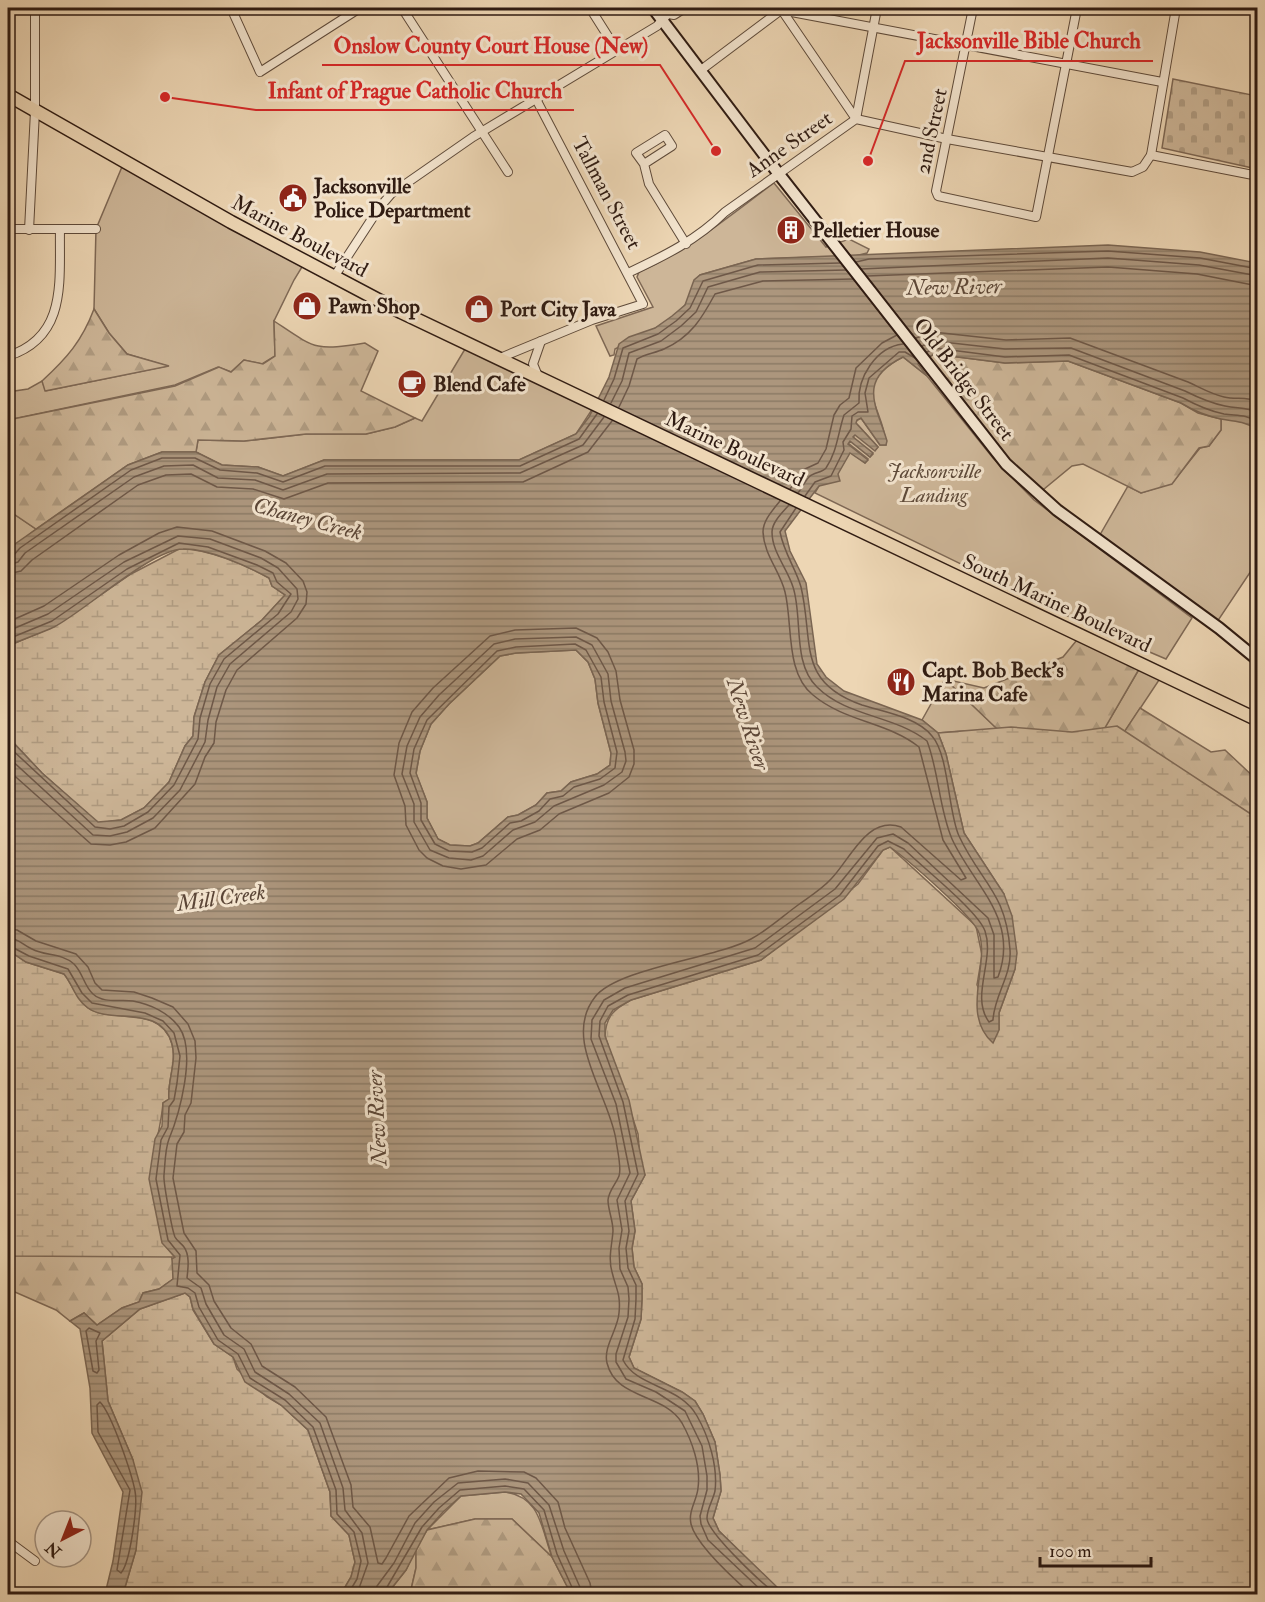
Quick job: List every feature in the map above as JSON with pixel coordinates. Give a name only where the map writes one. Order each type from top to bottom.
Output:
[{"type":"main road","name":"Old Bridge Street","points":[[652,8],[668,14],[701,70],[778,173],[1006,464],[1057,510],[1219,628],[1257,660]]},
{"type":"main road","name":"Marine Boulevard","points":[[8,95],[334,277],[539,378],[840,521]]},
{"type":"main road","name":"South Marine Boulevard","points":[[840,521],[1257,720]]},
{"type":"street","points":[[29,230],[35,8]]},
{"type":"street","points":[[231,8],[260,72],[360,8]]},
{"type":"street","points":[[402,8],[484,131],[508,172]]},
{"type":"street","points":[[590,8],[609,38],[608,54]]},
{"type":"street","points":[[334,277],[378,208],[391,194],[484,131],[657,26],[668,14],[674,15],[685,8]]},
{"type":"street","points":[[856,119],[877,8]]},
{"type":"street","name":"2nd Street","points":[[974,8],[936,191],[938,196],[1036,217],[1048,157]]},
{"type":"street","points":[[1048,157],[1068,64],[1077,8]]},
{"type":"street","points":[[1176,8],[1151,154],[1257,176]]},
{"type":"street","points":[[781,9],[856,119]]},
{"type":"street","points":[[701,70],[781,9],[1162,82]]},
{"type":"street","name":"Tallman Street","points":[[536,99],[643,304],[592,320],[541,341]]},
{"type":"street","name":"Anne Street","points":[[628,273],[686,244],[778,173],[856,119],[947,139],[1132,172],[1143,167],[1151,154]]},
{"type":"street","points":[[644,165],[672,146],[665,135],[636,153],[644,165],[649,184],[686,244]]},
{"type":"street","points":[[8,229],[96,230]]},
{"type":"street","points":[[8,356],[34,342],[46,330],[54,314],[59,299],[60,230]]},
{"type":"street","points":[[500,358],[541,341]]},
{"type":"street","points":[[539,378],[533,363],[541,341]]},
{"type":"street","points":[[8,1541],[33,1560]]},
{"type":"green space","points":[[1173,79],[1257,96],[1257,169],[1162,148]]},
{"type":"green space","points":[[124,162],[305,262],[274,321],[275,356],[262,364],[244,360],[231,372],[218,367],[175,385],[8,420],[8,392],[28,389],[42,381],[46,391],[167,366],[127,354],[109,333],[94,309],[96,229]]},
{"type":"green space","points":[[774,183],[826,247],[849,239],[869,249],[867,253],[855,256],[756,259],[700,275],[686,304],[680,311],[653,330],[615,349],[614,355],[610,356],[596,326],[653,307],[637,277],[639,272],[693,242]]},
{"type":"green space","points":[[94,309],[109,333],[127,354],[169,366],[45,391],[42,381],[73,348]]},
{"type":"green space","points":[[274,321],[316,346],[335,347],[365,343],[378,351],[361,391],[415,418],[395,427],[366,434],[306,434],[244,441],[198,440],[196,452],[162,452],[128,465],[36,529],[8,510],[8,420],[175,386],[219,367],[231,372],[244,360],[263,364],[275,356]]},
{"type":"green space","points":[[468,344],[595,405],[576,434],[519,460],[324,460],[283,476],[258,467],[222,465],[196,452],[198,440],[244,441],[306,434],[366,434],[395,427],[415,418],[422,421]]},
{"type":"green space","points":[[934,354],[1005,363],[1068,361],[1181,403],[1198,413],[1221,419],[1221,430],[1209,446],[1199,448],[1172,484],[1141,493],[1083,464],[1072,466],[1038,494],[924,360]]},
{"type":"green space","name":"Jacksonville Landing","points":[[903,357],[927,376],[993,458],[1034,500],[1192,618],[1166,659],[1119,639],[1094,622],[1085,623],[1072,618],[815,493],[819,486],[837,474],[850,452],[865,463],[868,459],[848,443],[850,441],[870,457],[873,454],[853,437],[855,434],[875,450],[878,447],[855,422],[861,418],[880,445],[886,445],[873,398],[873,387],[877,377],[886,367]]},
{"type":"green space","points":[[1221,419],[1244,420],[1257,429],[1257,562],[1215,625],[1097,540],[1128,486],[1141,493],[1172,483],[1200,448],[1209,446],[1221,430]]},
{"type":"green space","points":[[8,510],[36,529],[11,549],[8,547]]},
{"type":"green space","points":[[179,549],[202,551],[237,563],[269,578],[272,586],[285,595],[262,620],[219,655],[205,682],[194,717],[193,736],[185,746],[169,782],[144,808],[121,820],[98,823],[42,773],[8,737],[8,646],[55,626],[131,574]]},
{"type":"green space","points":[[1081,635],[1142,664],[1066,795],[945,679],[984,688],[1063,657]]},
{"type":"green space","points":[[576,650],[588,662],[595,679],[598,703],[611,753],[610,765],[597,774],[571,782],[561,791],[547,793],[536,805],[518,815],[508,817],[478,843],[470,846],[450,845],[438,839],[427,818],[427,802],[416,774],[420,751],[431,724],[500,656]]},
{"type":"green space","points":[[1142,664],[1163,674],[1076,805],[964,731],[938,733],[922,720],[945,679],[1066,794]]},
{"type":"green space","points":[[1140,708],[1211,752],[1225,750],[1257,780],[1257,998],[1076,805]]},
{"type":"green space","points":[[1117,726],[1257,818],[1257,1594],[789,1594],[778,1589],[719,1531],[713,1518],[721,1491],[715,1442],[695,1401],[634,1368],[629,1357],[641,1319],[642,1299],[642,1284],[634,1267],[632,1248],[635,1231],[631,1201],[645,1175],[640,1159],[638,1134],[605,1036],[607,1023],[616,1010],[631,1000],[761,960],[858,884],[883,850],[890,847],[976,926],[982,955],[977,985],[999,1030],[999,1013],[1015,969],[1004,894],[964,833],[946,754],[938,733],[1011,727],[1072,732]]},
{"type":"green space","points":[[8,950],[175,1266],[173,1279],[159,1289],[143,1293],[139,1302],[122,1308],[97,1325],[84,1313],[70,1321],[56,1310],[8,1289]]},
{"type":"green space","points":[[8,950],[26,962],[64,974],[80,1000],[88,1008],[109,1015],[147,1019],[166,1032],[172,1044],[173,1065],[169,1099],[163,1103],[152,1183],[163,1240],[175,1257],[8,1256]]},
{"type":"green space","points":[[185,1293],[190,1297],[193,1310],[214,1344],[233,1357],[237,1369],[267,1397],[281,1405],[308,1430],[330,1492],[331,1516],[349,1535],[355,1562],[351,1577],[341,1594],[123,1594],[136,1550],[133,1460],[108,1401],[102,1341],[140,1309]]},
{"type":"green space","points":[[505,1492],[517,1495],[533,1507],[542,1525],[552,1557],[512,1519],[475,1519],[427,1530],[461,1496]]},
{"type":"green space","points":[[475,1519],[512,1519],[552,1557],[571,1594],[410,1594],[416,1568],[416,1548],[427,1530]]},
{"type":"green space","points":[[416,1548],[416,1568],[410,1594],[387,1594],[406,1570]]},
{"type":"water","points":[[1108,245],[1200,252],[1257,263],[1257,429],[1244,423],[1205,415],[1181,403],[1068,361],[1005,363],[934,354],[918,364],[927,376],[903,357],[889,366],[875,384],[875,405],[887,441],[886,445],[880,445],[861,418],[857,420],[856,423],[878,447],[875,451],[855,435],[853,437],[873,453],[870,457],[850,441],[848,444],[868,460],[865,463],[850,453],[838,474],[840,481],[819,486],[785,531],[790,551],[806,583],[817,664],[826,677],[844,691],[922,720],[938,733],[946,754],[964,833],[1004,894],[1012,916],[1017,953],[1015,969],[999,1013],[999,1030],[993,1043],[983,1031],[978,1018],[981,960],[979,933],[953,902],[890,847],[883,850],[844,899],[761,960],[631,1000],[613,1010],[605,1023],[605,1036],[629,1100],[645,1175],[631,1201],[635,1231],[632,1248],[634,1267],[642,1284],[642,1299],[641,1319],[629,1357],[634,1368],[695,1401],[715,1442],[721,1491],[713,1518],[719,1531],[778,1588],[789,1594],[571,1594],[552,1557],[539,1513],[521,1494],[505,1492],[461,1496],[427,1530],[406,1570],[387,1594],[341,1594],[351,1577],[355,1562],[349,1535],[331,1516],[330,1492],[308,1430],[281,1405],[245,1382],[233,1357],[214,1344],[193,1309],[190,1297],[185,1293],[140,1309],[102,1341],[108,1401],[133,1460],[142,1492],[136,1550],[123,1594],[105,1594],[113,1561],[123,1492],[92,1433],[90,1388],[80,1329],[70,1321],[84,1313],[97,1325],[122,1308],[139,1302],[143,1293],[159,1289],[173,1279],[172,1259],[175,1257],[162,1243],[149,1179],[155,1139],[162,1126],[163,1103],[169,1099],[173,1051],[166,1031],[157,1023],[146,1019],[98,1013],[88,1008],[80,1000],[64,974],[26,962],[8,950],[8,737],[42,773],[98,822],[121,820],[144,808],[169,782],[185,746],[193,736],[194,717],[205,682],[219,655],[262,620],[285,595],[272,586],[269,578],[250,568],[204,551],[183,549],[170,552],[137,569],[54,627],[8,646],[8,555],[15,544],[128,465],[162,452],[196,452],[222,465],[258,467],[283,476],[324,460],[519,460],[576,434],[589,417],[609,377],[619,344],[629,337],[655,328],[685,305],[694,280],[700,275],[756,259]],"holes":[[[576,650],[588,662],[595,679],[598,703],[611,753],[610,765],[597,774],[571,782],[561,791],[547,793],[536,805],[518,815],[508,817],[478,843],[470,846],[450,845],[438,839],[427,818],[427,802],[416,773],[420,751],[431,724],[500,656]]]},
{"type":"place","name":"Infant of Prague Catholic Church","points":[[165,97]]},
{"type":"place","name":"Onslow County Court House (New)","points":[[716,151]]},
{"type":"place","name":"Jacksonville Bible Church","points":[[868,161]]},
{"type":"place","name":"Jacksonville Police Department","points":[[293,198]]},
{"type":"place","name":"Pelletier House","points":[[791,230]]},
{"type":"place","name":"Pawn Shop","points":[[307,306]]},
{"type":"place","name":"Port City Java","points":[[479,309]]},
{"type":"place","name":"Blend Cafe","points":[[412,384]]},
{"type":"place","name":"Capt. Bob Beck’s Marina Cafe","points":[[901,682]]},
{"type":"water label","name":"New River","points":[[954,286]]},
{"type":"water label","name":"Chaney Creek","points":[[308,518]]},
{"type":"water label","name":"New River","points":[[749,724]]},
{"type":"water label","name":"Mill Creek","points":[[221,897]]},
{"type":"water label","name":"New River","points":[[376,1118]]}]
